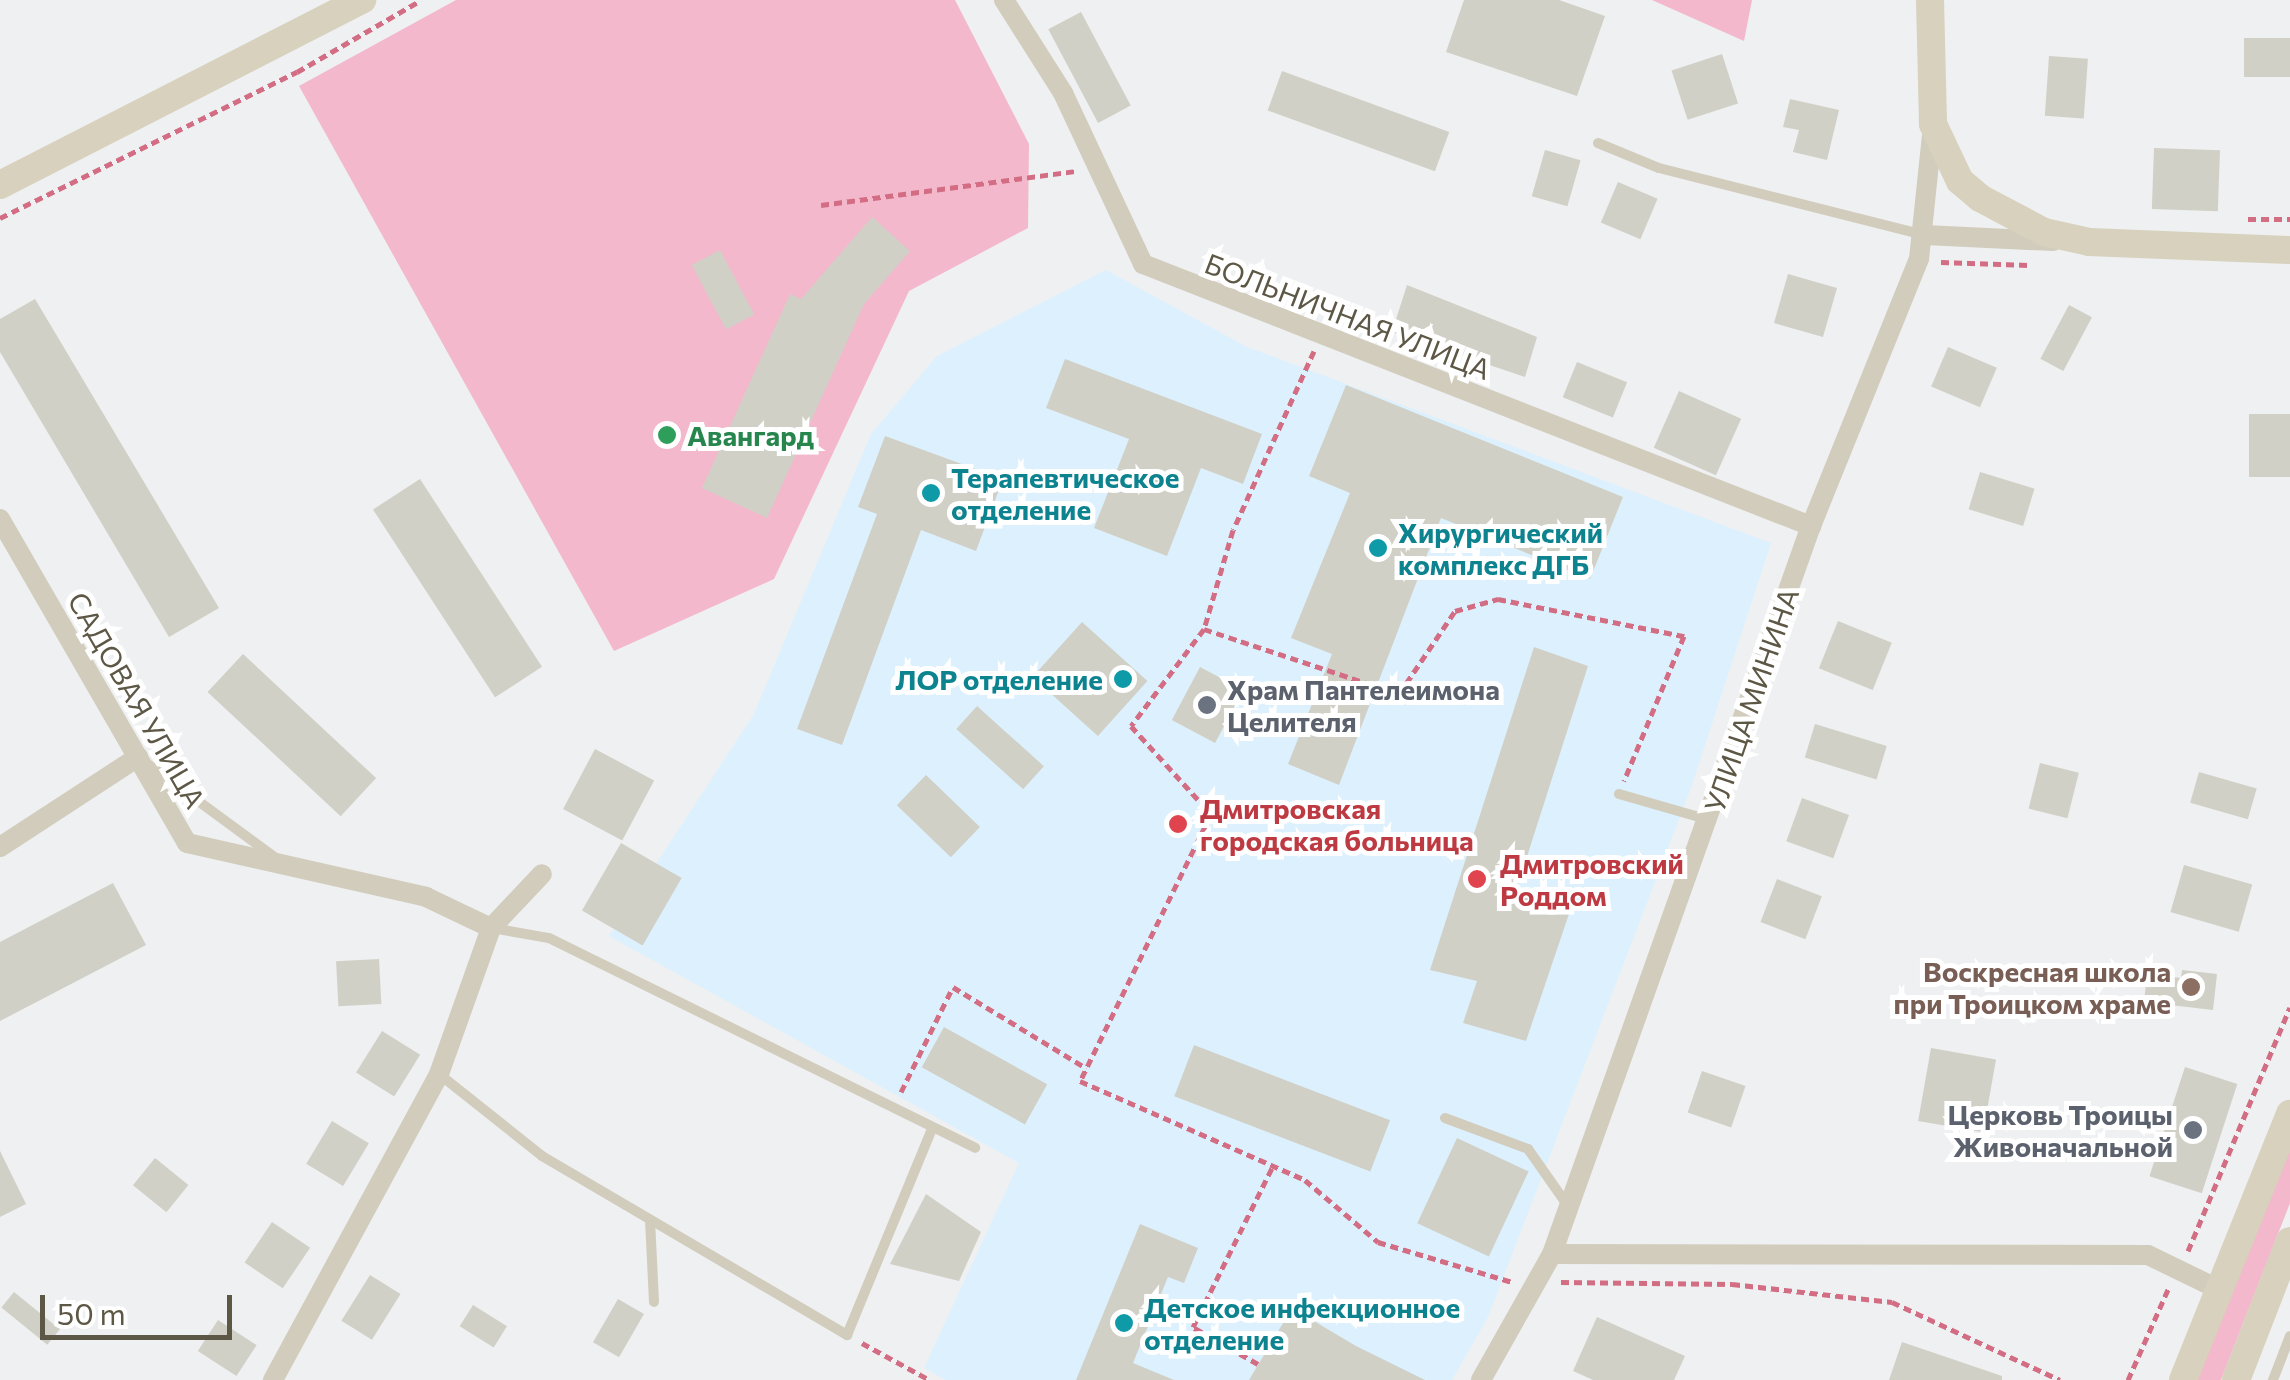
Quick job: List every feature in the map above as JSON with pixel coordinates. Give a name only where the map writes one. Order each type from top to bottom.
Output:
[{"type":"main road","points":[[0,184],[362,0]]},
{"type":"main road","name":"УЛИЦА МИНИНА","points":[[1930,0],[1933,124]]},
{"type":"main road","points":[[1933,124],[1960,181],[1980,198],[2044,232],[2088,242],[2290,250]]},
{"type":"main road","points":[[2183,1380],[2290,1114]]},
{"type":"main road","points":[[2236,1380],[2290,1241]]},
{"type":"street","name":"БОЛЬНИЧНАЯ УЛИЦА","points":[[1004,0],[1100,166],[1144,264],[1811,526]]},
{"type":"street","name":"УЛИЦА МИНИНА","points":[[1481,1380],[1552,1254],[1710,821],[1811,526],[1883,360],[1925,235],[1933,124]]},
{"type":"street","points":[[1925,235],[2088,242]]},
{"type":"street","name":"САДОВАЯ УЛИЦА","points":[[0,519],[187,843],[426,897],[491,928]]},
{"type":"street","points":[[0,847],[138,757]]},
{"type":"street","points":[[273,1380],[440,1074],[491,928],[542,874]]},
{"type":"street","points":[[1552,1254],[2148,1255],[2220,1290]]},
{"type":"lane","points":[[1598,143],[1659,168],[1925,235]]},
{"type":"lane","points":[[138,757],[286,865]]},
{"type":"lane","points":[[1618,794],[1710,821]]},
{"type":"lane","points":[[491,928],[549,938],[974,1148]]},
{"type":"lane","points":[[440,1074],[542,1156],[847,1335],[932,1128]]},
{"type":"lane","points":[[1445,1118],[1528,1149],[1569,1207]]},
{"type":"lane","points":[[650,1220],[654,1302]]},
{"type":"lane","points":[[2273,1380],[2290,1336]]},
{"type":"path","points":[[0,218],[296,72],[421,0]]},
{"type":"path","points":[[820,206],[1100,166]]},
{"type":"path","points":[[2231,220],[2290,220]]},
{"type":"path","points":[[1321,336],[1233,530],[1204,628],[1130,726],[1210,814],[1080,1081],[1305,1180],[1378,1242],[1532,1288],[1548,1282],[1732,1284],[1892,1302],[2060,1380]]},
{"type":"path","points":[[1204,628],[1399,694],[1455,611],[1498,599],[1684,636],[1618,794]]},
{"type":"path","points":[[891,1110],[954,988],[1086,1068]]},
{"type":"path","points":[[2128,1380],[2290,1007]]},
{"type":"path","points":[[1258,1364],[1193,1327],[1273,1166]]},
{"type":"path","points":[[847,1335],[930,1380]]},
{"type":"shaded area","name":"Авангард","points":[[456,0],[955,0],[1029,144],[1028,228],[909,291],[774,579],[614,651],[299,86]]},
{"type":"shaded area","points":[[1652,0],[1752,0],[1744,41]]},
{"type":"shaded area","name":"Дмитровская городская больница","points":[[1106,270],[1247,347],[1771,543],[1691,788],[1488,1317],[1452,1380],[946,1380],[924,1368],[1019,1163],[609,936],[754,714],[871,434],[937,356]]},
{"type":"shaded area","points":[[2290,1148],[2290,1203],[2221,1380],[2197,1380]]},
{"type":"building","points":[[1464,0],[1559,0],[1605,16],[1577,96],[1446,52]]},
{"type":"building","points":[[1081,12],[1131,106],[1098,123],[1048,29]]},
{"type":"building","points":[[2244,38],[2290,38],[2290,77],[2244,77]]},
{"type":"building","points":[[1722,54],[1738,103],[1688,120],[1672,70]]},
{"type":"building","points":[[2049,56],[2088,59],[2084,119],[2045,116]]},
{"type":"building","points":[[1282,71],[1449,132],[1435,171],[1268,110]]},
{"type":"building","points":[[1790,99],[1839,110],[1827,160],[1793,152],[1799,130],[1783,127]]},
{"type":"building","points":[[2154,148],[2220,150],[2218,211],[2152,209]]},
{"type":"building","points":[[1545,150],[1581,160],[1567,206],[1532,196]]},
{"type":"building","points":[[1618,182],[1658,199],[1640,239],[1601,223]]},
{"type":"building","points":[[872,217],[910,251],[864,304],[767,518],[702,488],[790,294],[801,299]]},
{"type":"building","points":[[720,250],[754,314],[726,329],[692,265]]},
{"type":"building","points":[[1788,274],[1837,288],[1823,337],[1774,323]]},
{"type":"building","points":[[1407,285],[1537,337],[1525,377],[1392,332]]},
{"type":"building","points":[[35,299],[219,608],[169,637],[0,352],[0,319]]},
{"type":"building","points":[[2069,305],[2092,317],[2063,371],[2040,359]]},
{"type":"building","points":[[1948,347],[1997,368],[1980,407],[1931,387]]},
{"type":"building","points":[[1065,359],[1262,434],[1243,484],[1201,468],[1167,556],[1094,528],[1129,439],[1046,408]]},
{"type":"building","points":[[1577,362],[1627,382],[1613,417],[1563,397]]},
{"type":"building","name":"Хирургический комплекс ДГБ","points":[[1346,385],[1623,497],[1590,579],[1441,518],[1339,785],[1288,764],[1332,654],[1291,638],[1350,493],[1309,476]]},
{"type":"building","points":[[1679,391],[1741,419],[1716,475],[1654,448]]},
{"type":"building","points":[[2249,414],[2290,414],[2290,477],[2249,477]]},
{"type":"building","points":[[885,436],[1003,479],[976,551],[921,530],[842,745],[797,729],[877,514],[858,507]]},
{"type":"building","points":[[1980,472],[2035,489],[2023,526],[1969,509]]},
{"type":"building","points":[[420,479],[542,667],[495,697],[373,509]]},
{"type":"building","points":[[1838,621],[1892,643],[1873,690],[1819,668]]},
{"type":"building","name":"ЛОР отделение","points":[[1082,622],[1147,681],[1098,736],[1032,677]]},
{"type":"building","points":[[1534,647],[1588,666],[1515,894],[1571,908],[1526,1041],[1463,1023],[1477,981],[1430,970]]},
{"type":"building","points":[[243,654],[376,778],[341,816],[208,692]]},
{"type":"building","name":"Храм Пантелеимона Целителя","points":[[1200,667],[1243,690],[1215,743],[1172,720]]},
{"type":"building","points":[[977,706],[1044,766],[1023,789],[956,729]]},
{"type":"building","points":[[1815,724],[1887,746],[1876,779],[1805,757]]},
{"type":"building","points":[[595,749],[654,780],[622,840],[563,809]]},
{"type":"building","points":[[2040,763],[2079,773],[2067,818],[2029,809]]},
{"type":"building","points":[[2199,772],[2257,789],[2248,819],[2190,803]]},
{"type":"building","points":[[926,775],[980,827],[951,857],[897,805]]},
{"type":"building","points":[[1802,798],[1849,815],[1833,858],[1786,841]]},
{"type":"building","points":[[621,843],[682,878],[643,946],[582,911]]},
{"type":"building","points":[[2184,865],[2252,885],[2239,932],[2170,912]]},
{"type":"building","points":[[1777,879],[1822,896],[1805,939],[1761,922]]},
{"type":"building","points":[[113,883],[146,945],[0,1021],[0,942]]},
{"type":"building","points":[[379,959],[381,1004],[338,1006],[336,961]]},
{"type":"building","points":[[2182,970],[2217,974],[2213,1010],[2144,1002],[2147,974],[2181,978]]},
{"type":"building","points":[[944,1027],[1047,1084],[1025,1124],[922,1067]]},
{"type":"building","points":[[382,1031],[420,1055],[394,1096],[356,1073]]},
{"type":"building","points":[[1194,1045],[1390,1120],[1370,1172],[1174,1096]]},
{"type":"building","points":[[1931,1048],[1996,1059],[1983,1132],[1918,1121]]},
{"type":"building","name":"Церковь Троицы Живоначальной","points":[[2185,1067],[2237,1084],[2202,1193],[2149,1176]]},
{"type":"building","points":[[1702,1071],[1745,1086],[1731,1128],[1688,1113]]},
{"type":"building","points":[[332,1121],[369,1143],[343,1186],[306,1164]]},
{"type":"building","points":[[1457,1138],[1529,1171],[1489,1257],[1417,1223]]},
{"type":"building","points":[[0,1151],[26,1204],[0,1217]]},
{"type":"building","points":[[155,1158],[188,1185],[166,1212],[133,1185]]},
{"type":"building","points":[[926,1194],[981,1232],[959,1281],[890,1264]]},
{"type":"building","points":[[272,1222],[310,1248],[283,1288],[245,1263]]},
{"type":"building","name":"Детское инфекционное отделение","points":[[1140,1224],[1198,1248],[1184,1283],[1168,1277],[1133,1363],[1174,1380],[1076,1380]]},
{"type":"building","points":[[370,1275],[401,1294],[372,1340],[341,1321]]},
{"type":"building","points":[[14,1292],[60,1329],[47,1345],[1,1308]]},
{"type":"building","points":[[618,1299],[644,1314],[619,1357],[593,1342]]},
{"type":"building","points":[[473,1305],[507,1326],[494,1347],[460,1326]]},
{"type":"building","points":[[1292,1308],[1356,1346],[1425,1380],[1249,1380]]},
{"type":"building","points":[[1597,1317],[1685,1356],[1674,1380],[1593,1380],[1573,1371]]},
{"type":"building","points":[[218,1320],[257,1345],[236,1376],[198,1351]]},
{"type":"building","points":[[1902,1342],[2002,1376],[2002,1380],[1889,1380]]},
{"type":"place","name":"Авангард","points":[[667,435]]},
{"type":"place","name":"Терапевтическое отделение","points":[[931,493]]},
{"type":"place","name":"Хирургический комплекс ДГБ","points":[[1378,548]]},
{"type":"place","name":"ЛОР отделение","points":[[1123,679]]},
{"type":"place","name":"Храм Пантелеимона Целителя","points":[[1207,705]]},
{"type":"place","name":"Дмитровская городская больница","points":[[1178,824]]},
{"type":"place","name":"Дмитровский Роддом","points":[[1477,879]]},
{"type":"place","name":"Воскресная школа при Троицком храме","points":[[2191,987]]},
{"type":"place","name":"Церковь Троицы Живоначальной","points":[[2193,1130]]},
{"type":"place","name":"Детское инфекционное отделение","points":[[1124,1323]]}]
